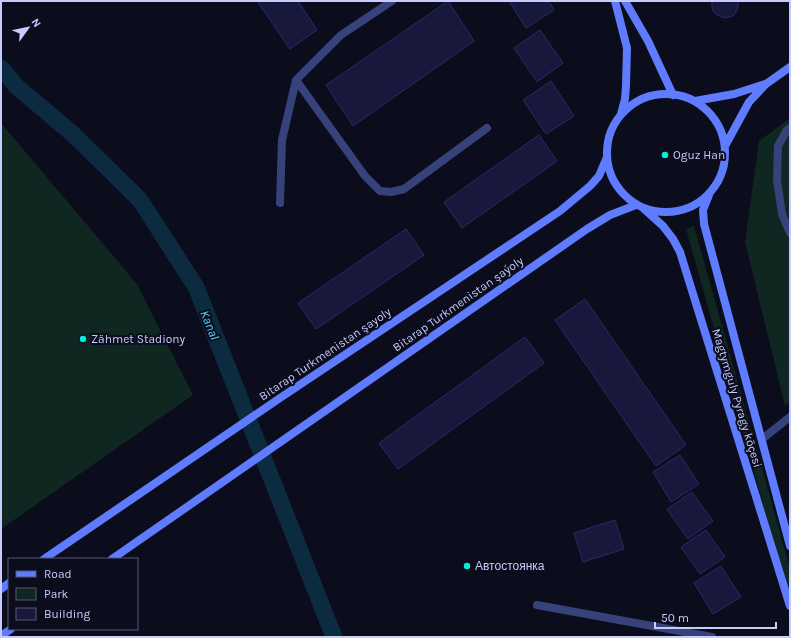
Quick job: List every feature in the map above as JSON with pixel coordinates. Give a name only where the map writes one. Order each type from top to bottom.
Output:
[{"type":"main road","points":[[615,1],[626,48],[627,67],[625,99],[621,114]]},
{"type":"main road","points":[[625,1],[648,41],[674,95]]},
{"type":"main road","points":[[725,146],[749,102],[766,84],[790,67]]},
{"type":"main road","points":[[695,101],[734,94],[766,84]]},
{"type":"main road","points":[[665,94],[674,95],[682,96],[695,101],[715,120],[722,132],[725,146],[725,163],[719,180],[709,195],[695,206],[678,212],[660,213],[639,207],[629,200],[618,188],[610,173],[607,157],[608,142],[612,127],[621,114],[634,104],[649,96],[665,94]]},
{"type":"main road","name":"Bitarap Turkmenistan şayoly","points":[[45,558],[280,398],[560,212],[590,186],[599,176],[607,157]]},
{"type":"main road","name":"Magtymguly Pyragy köçesi","points":[[709,195],[703,210],[704,224],[788,532],[790,546]]},
{"type":"main road","name":"Magtymguly Pyragy köçesi","points":[[639,207],[663,226],[673,239],[680,252],[790,606]]},
{"type":"main road","name":"Bitarap Turkmenistan şaýoly","points":[[113,558],[587,229],[610,215],[639,207]]},
{"type":"main road","points":[[1,636],[10,630]]},
{"type":"lane","points":[[280,203],[282,140],[296,80],[341,35],[392,1]]},
{"type":"lane","points":[[296,80],[365,176],[380,191],[391,192],[404,189],[487,128]]},
{"type":"lane","points":[[790,128],[787,130],[778,146],[777,180],[782,214],[790,233]]},
{"type":"lane","points":[[762,439],[790,417]]},
{"type":"lane","points":[[538,605],[712,637]]},
{"type":"green space","points":[[790,118],[790,402],[785,406],[745,242],[759,141]]},
{"type":"green space","name":"Zähmet Stadiony","points":[[1,123],[137,284],[193,395],[1,529]]},
{"type":"green space","points":[[694,226],[790,568],[790,600],[686,229]]},
{"type":"building","points":[[257,1],[298,1],[317,30],[290,49]]},
{"type":"building","points":[[448,1],[474,41],[353,126],[326,85]]},
{"type":"building","points":[[509,1],[549,1],[554,10],[526,28]]},
{"type":"building","points":[[712,1],[738,1],[738,8],[733,16],[724,18],[713,11]]},
{"type":"building","points":[[540,30],[563,63],[537,82],[514,48]]},
{"type":"building","points":[[551,81],[574,116],[546,134],[523,100]]},
{"type":"building","points":[[539,135],[557,161],[462,228],[444,202]]},
{"type":"building","points":[[406,229],[424,255],[316,329],[298,303]]},
{"type":"building","points":[[585,299],[686,445],[656,466],[555,320]]},
{"type":"building","points":[[525,337],[544,363],[398,469],[379,443]]},
{"type":"building","points":[[680,455],[699,484],[671,502],[653,472]]},
{"type":"building","points":[[692,492],[713,521],[688,539],[667,509]]},
{"type":"building","points":[[615,520],[624,549],[583,562],[574,533]]},
{"type":"building","points":[[706,530],[725,557],[700,574],[681,547]]},
{"type":"building","points":[[721,566],[741,597],[713,614],[694,583]]},
{"type":"waterway","name":"Kanal","points":[[1,68],[16,86],[74,135],[140,200],[196,287],[334,637]]},
{"type":"place","name":"Oguz Han","points":[[665,155]]},
{"type":"place","name":"Zähmet Stadiony","points":[[83,339]]},
{"type":"place","name":"Автостоянка","points":[[467,566]]}]
